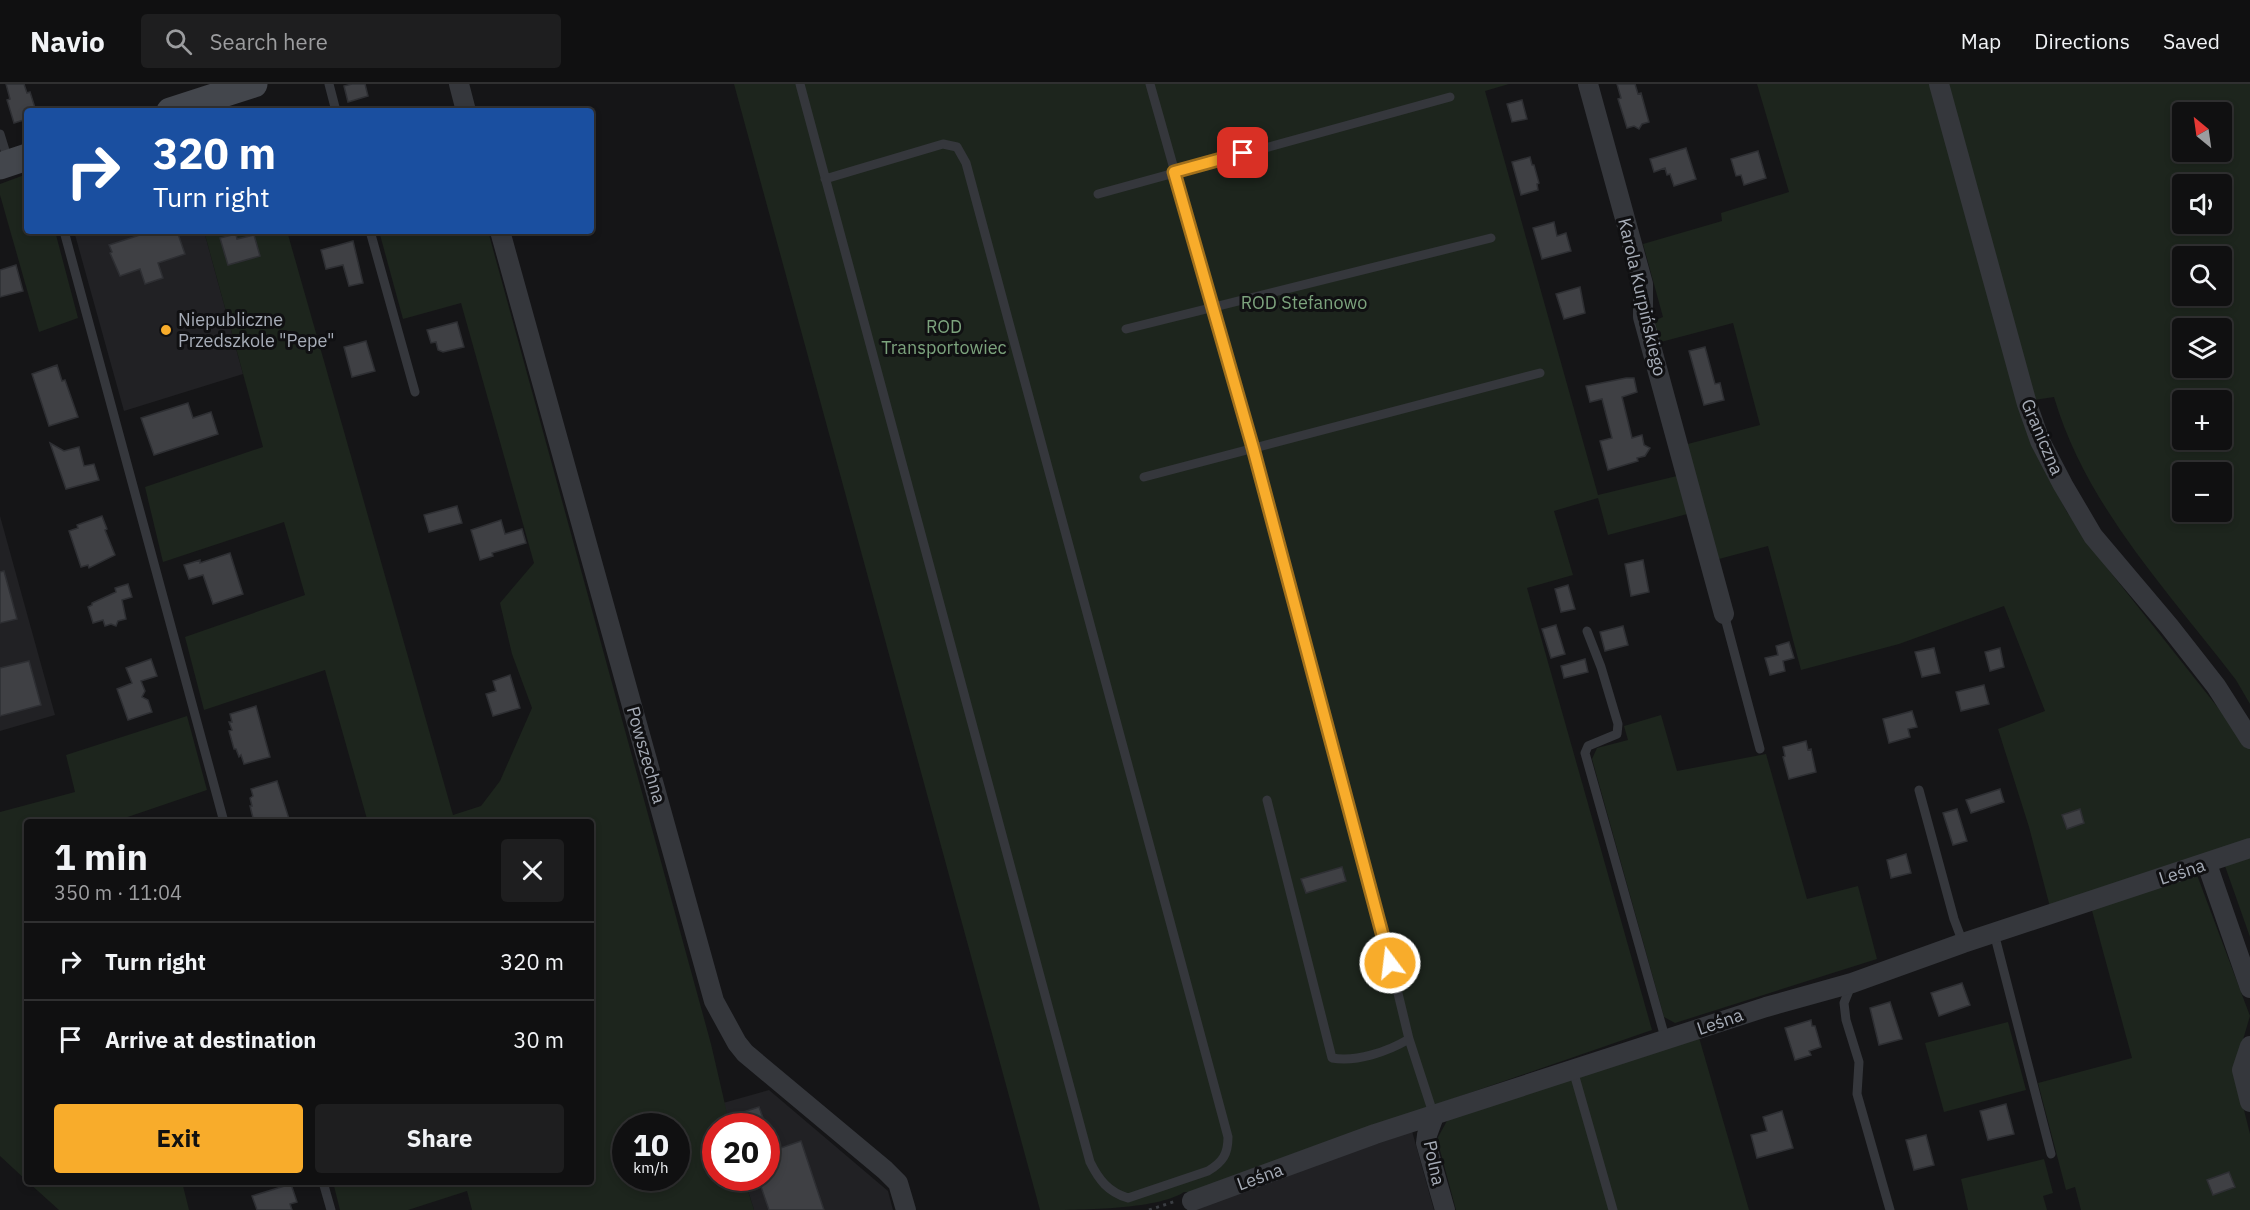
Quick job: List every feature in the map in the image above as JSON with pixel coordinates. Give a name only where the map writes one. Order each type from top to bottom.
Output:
[{"type":"street","points":[[179,108],[254,84]]},
{"type":"street","points":[[459,84],[465,108]]},
{"type":"street","name":"Karola Kurpińskiego","points":[[1588,84],[1643,284],[1643,317],[1724,614]]},
{"type":"street","name":"Graniczna","points":[[1939,84],[2026,404],[2040,441],[2093,536],[2216,686],[2250,739]]},
{"type":"street","name":"Powszechna","points":[[501,234],[714,1001],[745,1053],[898,1183],[906,1210]]},
{"type":"street","name":"Leśna","points":[[1192,1201],[1375,1134],[1775,1004],[1852,983],[1963,943],[2250,848]]},
{"type":"street","points":[[2207,864],[2250,988]]},
{"type":"street","points":[[2250,1046],[2242,1070],[2250,1101]]},
{"type":"street","name":"Polna","points":[[1434,1116],[1426,1143],[1445,1210]]},
{"type":"lane","points":[[329,84],[335,108]]},
{"type":"lane","points":[[800,84],[825,179],[1090,1162],[1106,1187],[1115,1194],[1128,1198],[1208,1171],[1217,1166],[1227,1155],[1228,1137],[966,163],[957,147],[943,144],[825,179]]},
{"type":"lane","points":[[1150,84],[1253,448],[1409,1040],[1434,1116]]},
{"type":"lane","points":[[1098,194],[1450,97]]},
{"type":"lane","points":[[0,134],[12,162]]},
{"type":"lane","points":[[65,234],[223,819]]},
{"type":"lane","points":[[371,234],[415,392]]},
{"type":"lane","points":[[1126,329],[1491,238]]},
{"type":"lane","points":[[1144,477],[1540,373]]},
{"type":"lane","points":[[1724,614],[1760,749]]},
{"type":"lane","points":[[1587,631],[1601,667],[1618,724],[1617,734],[1588,746],[1585,753],[1666,1041]]},
{"type":"lane","points":[[1919,790],[1954,919],[1963,943]]},
{"type":"lane","points":[[1267,800],[1332,1058],[1344,1060],[1389,1050],[1409,1040]]},
{"type":"lane","points":[[1994,933],[2051,1154]]},
{"type":"lane","points":[[1852,983],[1844,1003],[1846,1020],[1858,1062],[1857,1094],[1890,1210]]},
{"type":"lane","points":[[1573,1070],[1613,1210]]},
{"type":"lane","points":[[324,1185],[331,1210]]},
{"type":"path","points":[[1149,1210],[1181,1199],[1192,1201]]},
{"type":"shaded area","name":"Niepubliczne Przedszkole \"Pepe\"","points":[[75,234],[205,234],[243,374],[124,411]]},
{"type":"shaded area","points":[[0,516],[55,715],[0,731]]},
{"type":"shaded area","points":[[769,1090],[888,1191],[893,1210],[754,1210],[748,1191],[780,1191],[780,1113],[726,1113],[723,1103]]},
{"type":"shaded area","points":[[1412,1131],[1434,1210],[1186,1210],[1311,1164]]},
{"type":"green space","points":[[734,84],[1509,84],[1485,91],[1598,495],[1681,475],[1691,513],[1608,535],[1598,498],[1554,511],[1573,575],[1527,588],[1652,1030],[1307,1149],[1197,1193],[1184,1192],[1172,1198],[1136,1206],[1040,1210]]},
{"type":"green space","points":[[1757,84],[1933,84],[2051,482],[2067,512],[2108,569],[2250,748],[2250,843],[2050,907],[2029,827],[1998,729],[2045,711],[2004,606],[1899,644],[1801,670],[1768,546],[1715,560],[1684,445],[1760,425],[1733,323],[1657,343],[1651,322],[1663,317],[1643,244],[1722,221],[1721,213],[1789,192]]},
{"type":"green space","points":[[1948,84],[2250,84],[2250,704],[2236,680],[2157,580],[2108,511],[2086,475],[2068,437],[2054,397],[2034,400]]},
{"type":"green space","points":[[24,175],[24,234],[56,234],[78,318],[39,332],[0,195],[0,184]]},
{"type":"green space","points":[[205,234],[288,234],[453,815],[481,806],[500,781],[532,708],[512,654],[500,603],[534,563],[461,303],[403,319],[380,234],[489,234],[711,1044],[727,1113],[702,1113],[702,1191],[748,1191],[754,1210],[472,1210],[467,1191],[408,1210],[340,1210],[334,1185],[594,1185],[594,819],[367,819],[325,670],[204,710],[185,637],[305,595],[284,522],[163,562],[145,487],[263,447]]},
{"type":"green space","points":[[1661,715],[1677,771],[1766,754],[1807,899],[1858,886],[1877,959],[1675,1023],[1664,1017],[1592,759],[1597,748],[1628,740],[1624,726]]},
{"type":"green space","points":[[187,716],[207,790],[122,819],[24,819],[24,1178],[0,1156],[0,812],[75,792],[66,755]]},
{"type":"green space","points":[[2250,858],[2250,937],[2225,866]]},
{"type":"green space","points":[[2197,875],[2250,1016],[2234,1070],[2250,1134],[2250,1210],[2081,1210],[2075,1187],[2066,1190],[2038,1083],[2132,1058],[2091,907]]},
{"type":"green space","points":[[2008,1022],[2026,1090],[1944,1112],[1925,1043]]},
{"type":"green space","points":[[1698,1034],[1749,1210],[1617,1210],[1577,1074]]},
{"type":"green space","points":[[1572,1077],[1609,1210],[1456,1210],[1437,1139],[1448,1119]]},
{"type":"green space","points":[[2044,1159],[2053,1193],[2043,1196],[2047,1210],[1968,1210],[1961,1179]]},
{"type":"green space","points":[[31,1185],[183,1185],[189,1210],[59,1210]]},
{"type":"building","points":[[6,84],[24,84],[27,93],[30,92],[35,108],[24,108],[24,120],[14,123],[7,100],[10,99]]},
{"type":"building","points":[[365,84],[368,96],[348,102],[344,86]]},
{"type":"building","points":[[1617,84],[1635,84],[1638,94],[1641,93],[1649,122],[1642,124],[1639,129],[1634,126],[1627,128],[1618,99],[1621,98]]},
{"type":"building","points":[[1522,100],[1527,119],[1512,122],[1507,104]]},
{"type":"building","points":[[1686,148],[1696,179],[1674,186],[1665,168],[1654,172],[1650,159]]},
{"type":"building","points":[[1758,151],[1766,178],[1744,185],[1741,175],[1736,176],[1731,159]]},
{"type":"building","points":[[1530,157],[1539,183],[1537,184],[1538,190],[1521,195],[1512,162]]},
{"type":"building","points":[[1554,222],[1557,236],[1566,233],[1571,251],[1542,259],[1533,228]]},
{"type":"building","points":[[143,234],[178,234],[185,254],[158,263],[163,278],[145,284],[140,269],[120,276],[109,245]]},
{"type":"building","points":[[236,234],[237,239],[254,235],[260,256],[228,265],[220,238]]},
{"type":"building","points":[[353,241],[363,283],[349,286],[343,265],[326,269],[321,250]]},
{"type":"building","points":[[16,265],[23,291],[0,297],[0,270]]},
{"type":"building","points":[[1580,287],[1585,313],[1564,319],[1556,294]]},
{"type":"building","points":[[457,322],[464,347],[443,352],[438,350],[436,342],[431,343],[427,330]]},
{"type":"building","points":[[366,341],[375,371],[352,377],[344,347]]},
{"type":"building","points":[[1705,347],[1715,384],[1720,383],[1724,400],[1704,405],[1689,351]]},
{"type":"building","points":[[57,365],[62,381],[65,380],[78,417],[49,426],[32,374]]},
{"type":"building","points":[[1634,378],[1637,392],[1622,397],[1632,438],[1642,435],[1644,445],[1650,448],[1645,456],[1637,458],[1638,461],[1608,470],[1600,441],[1612,438],[1602,399],[1590,402],[1586,386]]},
{"type":"building","points":[[188,403],[193,418],[211,412],[218,434],[154,455],[141,418]]},
{"type":"building","points":[[50,443],[64,451],[79,447],[84,466],[94,464],[99,480],[66,489]]},
{"type":"building","points":[[457,506],[462,523],[429,532],[424,515]]},
{"type":"building","points":[[102,516],[115,555],[89,568],[88,565],[81,567],[69,531],[78,528],[77,525]]},
{"type":"building","points":[[501,520],[505,534],[522,529],[526,543],[492,553],[493,556],[480,560],[471,530]]},
{"type":"building","points":[[230,553],[243,594],[213,604],[203,575],[189,579],[184,565],[200,560],[200,563]]},
{"type":"building","points":[[1643,560],[1649,592],[1631,596],[1625,564]]},
{"type":"building","points":[[4,571],[17,619],[0,623],[0,572]]},
{"type":"building","points":[[128,584],[132,597],[122,600],[126,619],[118,621],[116,626],[111,624],[105,626],[103,620],[93,623],[88,607],[116,592],[115,588]]},
{"type":"building","points":[[1568,585],[1575,609],[1561,612],[1555,589]]},
{"type":"building","points":[[1556,625],[1565,654],[1551,658],[1542,629]]},
{"type":"building","points":[[1623,626],[1628,645],[1605,651],[1600,632]]},
{"type":"building","points":[[1789,642],[1794,658],[1783,661],[1785,671],[1770,675],[1765,658],[1778,655],[1776,646]]},
{"type":"building","points":[[1934,648],[1940,673],[1922,677],[1915,652]]},
{"type":"building","points":[[2000,648],[2004,667],[1990,671],[1985,652]]},
{"type":"building","points":[[151,659],[157,676],[141,681],[145,691],[142,697],[148,700],[152,712],[128,720],[117,689],[132,683],[126,668]]},
{"type":"building","points":[[1585,659],[1588,672],[1564,678],[1561,666]]},
{"type":"building","points":[[29,661],[41,705],[0,716],[0,668]]},
{"type":"building","points":[[510,675],[520,708],[493,716],[486,694],[496,691],[493,681]]},
{"type":"building","points":[[1984,685],[1989,704],[1961,711],[1956,692]]},
{"type":"building","points":[[256,706],[270,757],[244,764],[241,755],[239,757],[234,749],[229,731],[232,730],[229,722],[232,722],[230,714]]},
{"type":"building","points":[[1912,711],[1917,727],[1908,729],[1910,737],[1889,743],[1883,719]]},
{"type":"building","points":[[1806,741],[1808,750],[1811,749],[1816,772],[1789,779],[1783,757],[1785,756],[1783,747]]},
{"type":"building","points":[[277,781],[289,819],[253,819],[250,806],[252,806],[250,798],[253,796],[251,789]]},
{"type":"building","points":[[2000,789],[2004,802],[1971,813],[1966,800]]},
{"type":"building","points":[[1957,809],[1967,841],[1953,845],[1943,813]]},
{"type":"building","points":[[2080,809],[2084,823],[2067,829],[2062,815]]},
{"type":"building","points":[[1906,854],[1911,873],[1891,878],[1887,860]]},
{"type":"building","points":[[1342,867],[1346,881],[1306,893],[1301,879]]},
{"type":"building","points":[[1962,983],[1970,1005],[1939,1016],[1931,993]]},
{"type":"building","points":[[1890,1002],[1902,1039],[1879,1045],[1870,1008]]},
{"type":"building","points":[[1811,1020],[1821,1047],[1809,1051],[1811,1055],[1795,1060],[1785,1028]]},
{"type":"building","points":[[2006,1104],[2014,1134],[1988,1140],[1980,1111]]},
{"type":"building","points":[[759,1107],[761,1113],[740,1113]]},
{"type":"building","points":[[1782,1111],[1793,1148],[1757,1158],[1751,1135],[1767,1131],[1763,1117]]},
{"type":"building","points":[[1926,1135],[1934,1165],[1914,1170],[1906,1140]]},
{"type":"building","points":[[801,1141],[824,1210],[769,1210],[762,1191],[780,1191],[780,1148]]},
{"type":"building","points":[[2229,1172],[2235,1187],[2213,1195],[2207,1180]]},
{"type":"building","points":[[291,1185],[297,1202],[290,1204],[292,1210],[257,1210],[252,1196]]},
{"type":"place","name":"Niepubliczne Przedszkole \"Pepe\"","points":[[166,330]]},
{"type":"route","points":[[1243,153],[1174,172],[1253,448],[1390,963]]},
{"type":"park label","name":"ROD Stefanowo","points":[[1304,303]]},
{"type":"park label","name":"ROD Transportowiec","points":[[944,337]]}]
